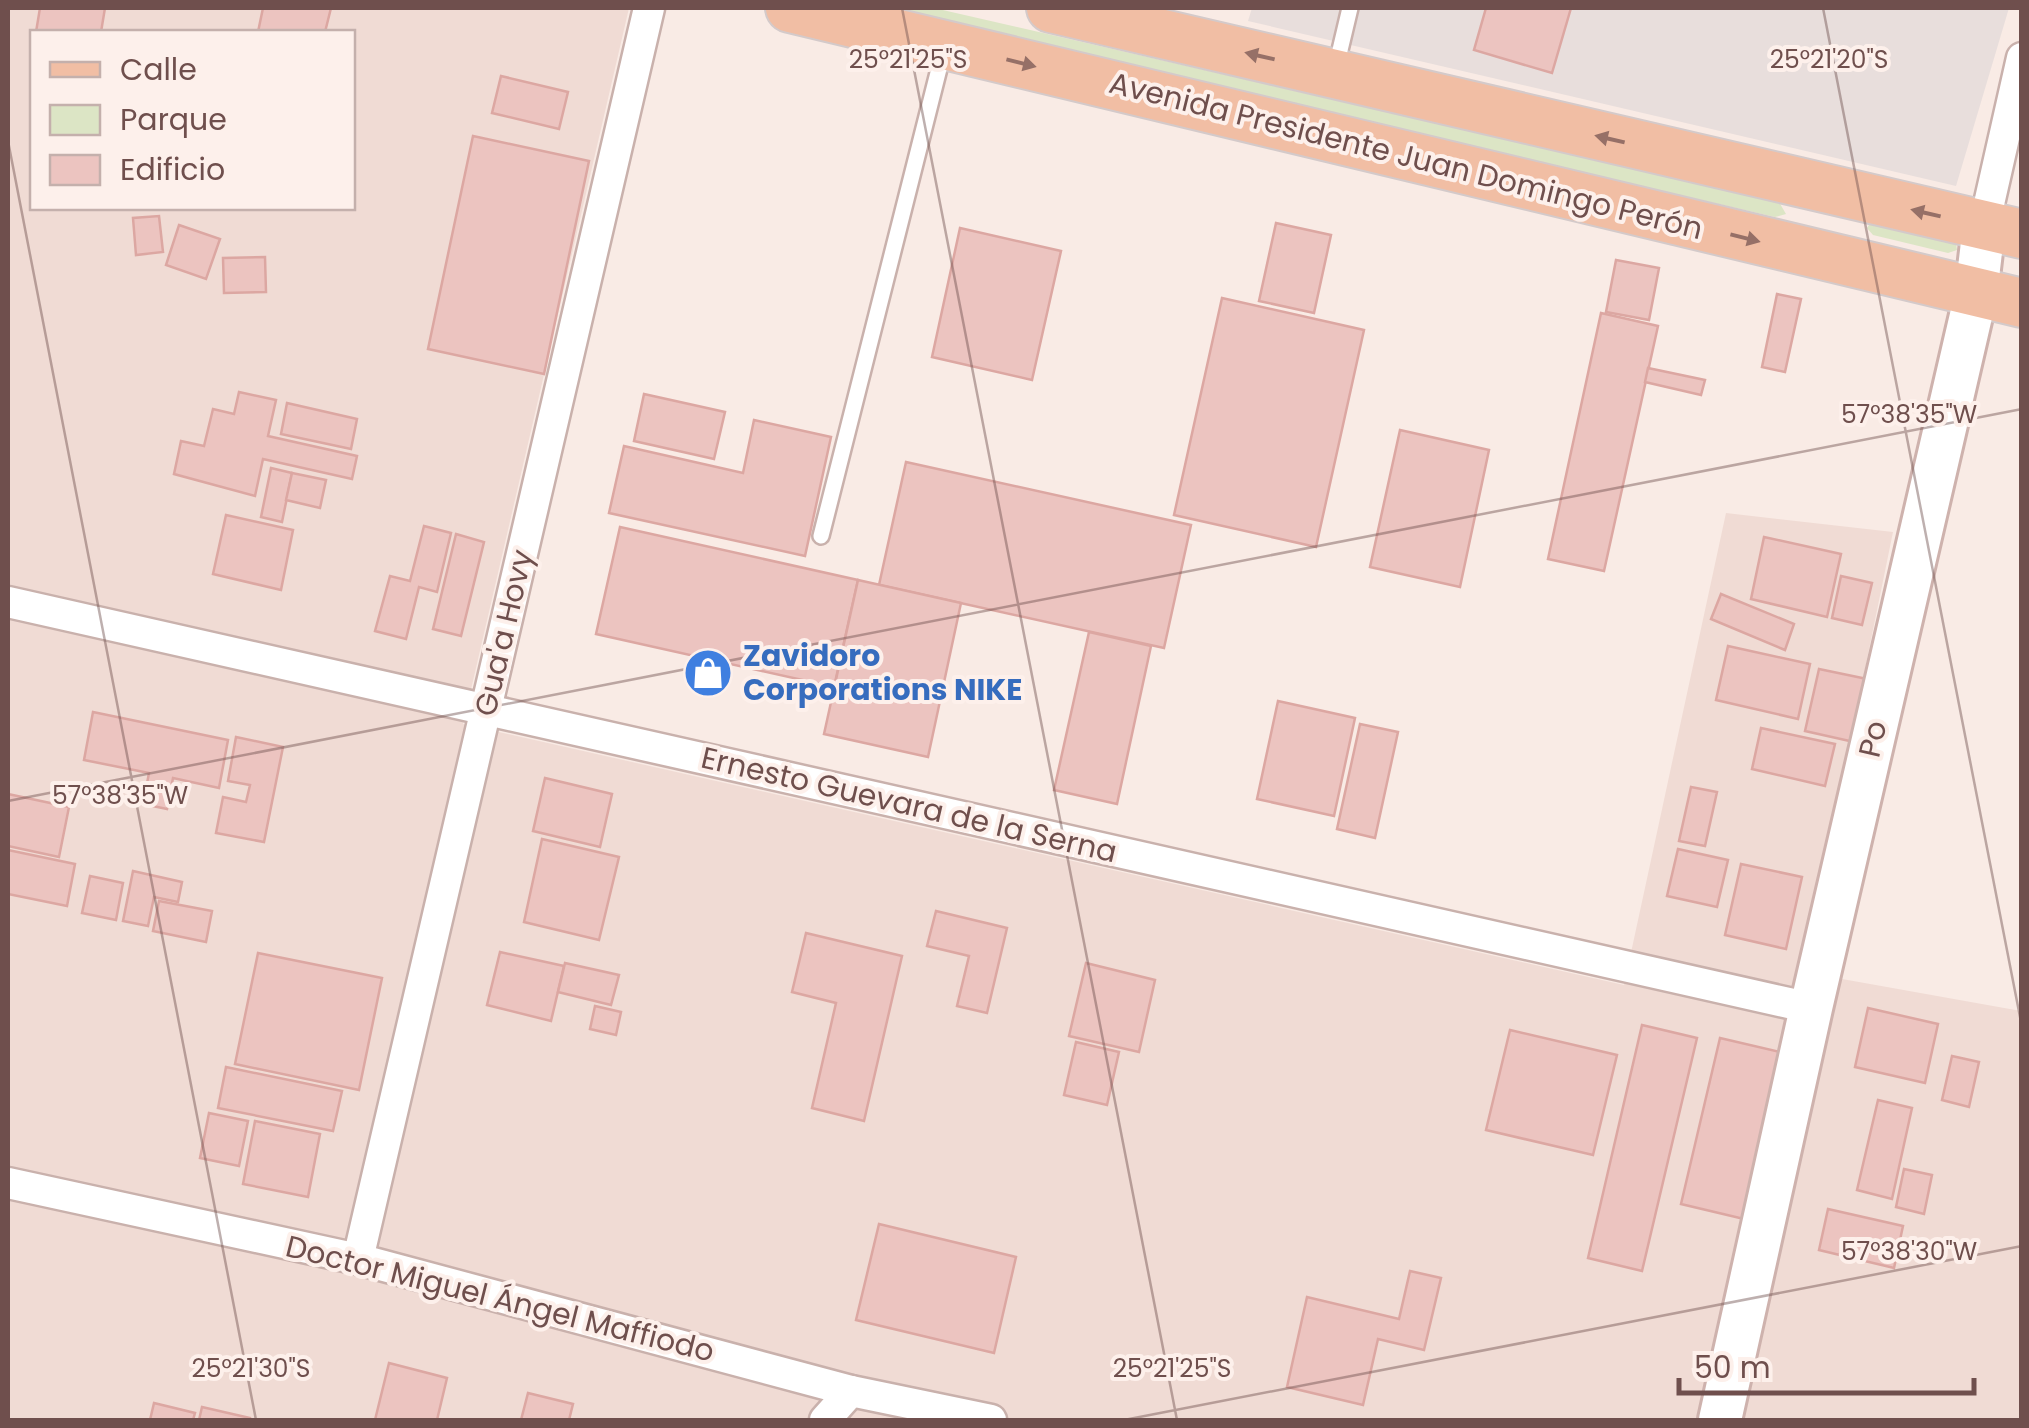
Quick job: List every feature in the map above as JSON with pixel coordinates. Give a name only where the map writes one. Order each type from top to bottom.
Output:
[{"type":"main road","name":"Avenida Presidente Juan Domingo Perón","points":[[790,8],[1999,298]]},
{"type":"main road","name":"Avenida Presidente Juan Domingo Perón","points":[[1051,8],[2003,230]]},
{"type":"main road","points":[[1793,249],[1809,185]]},
{"type":"street","name":"Gua'a Hovy","points":[[358,1259],[649,8]]},
{"type":"street","name":"Po","points":[[1720,1420],[1811,1008],[1999,298],[2022,58]]},
{"type":"street","name":"Ernesto Guevara de la Serna","points":[[8,602],[1811,1008]]},
{"type":"street","name":"Doctor Miguel Ángel Maffiodo","points":[[8,1182],[358,1259],[851,1391],[991,1420]]},
{"type":"street","points":[[825,1420],[851,1391]]},
{"type":"lane","points":[[1334,74],[1350,8]]},
{"type":"lane","points":[[821,536],[945,45]]},
{"type":"shaded area","points":[[8,8],[629,8],[463,724],[1624,985],[1726,513],[1893,532],[1803,972],[2021,1011],[2021,1420],[8,1420]]},
{"type":"shaded area","points":[[1252,8],[2009,8],[1956,186],[1248,21]]},
{"type":"green space","points":[[865,8],[934,8],[1779,202],[1786,214],[1775,217]]},
{"type":"green space","points":[[1871,222],[1951,240],[1957,250],[1948,253],[1873,235],[1867,228]]},
{"type":"building","points":[[40,8],[105,8],[101,30],[36,30]]},
{"type":"building","points":[[263,8],[331,8],[326,30],[258,30]]},
{"type":"building","points":[[1486,8],[1571,8],[1552,73],[1474,50]]},
{"type":"building","points":[[501,76],[568,92],[559,129],[492,113]]},
{"type":"building","points":[[473,136],[589,161],[544,374],[428,349]]},
{"type":"building","points":[[159,216],[163,252],[136,255],[133,218]]},
{"type":"building","points":[[1276,223],[1331,235],[1314,313],[1259,301]]},
{"type":"building","points":[[179,225],[220,239],[206,279],[166,265]]},
{"type":"building","points":[[960,228],[1061,251],[1032,380],[932,357]]},
{"type":"building","points":[[265,257],[266,292],[224,293],[223,258]]},
{"type":"building","points":[[1616,260],[1659,268],[1649,320],[1606,312]]},
{"type":"building","points":[[1777,294],[1801,299],[1785,372],[1762,367]]},
{"type":"building","points":[[1222,298],[1364,330],[1316,547],[1174,515]]},
{"type":"building","points":[[1601,313],[1658,326],[1604,571],[1548,559]]},
{"type":"building","points":[[1648,368],[1705,380],[1701,395],[1645,382]]},
{"type":"building","points":[[239,392],[276,400],[268,436],[357,456],[352,479],[263,459],[255,496],[174,474],[181,441],[204,446],[213,409],[234,414]]},
{"type":"building","points":[[644,394],[725,412],[714,459],[634,441]]},
{"type":"building","points":[[287,403],[357,419],[351,449],[281,434]]},
{"type":"building","points":[[754,420],[831,437],[805,556],[609,513],[624,446],[743,473]]},
{"type":"building","points":[[1400,430],[1489,450],[1460,587],[1370,567]]},
{"type":"building","points":[[906,462],[1191,525],[1164,648],[879,585]]},
{"type":"building","points":[[271,468],[292,473],[282,522],[261,517]]},
{"type":"building","points":[[292,473],[326,480],[320,508],[286,500]]},
{"type":"building","points":[[226,515],[293,530],[281,590],[213,574]]},
{"type":"building","points":[[424,526],[451,533],[437,592],[419,587],[406,639],[375,631],[390,576],[410,581]]},
{"type":"building","points":[[620,527],[858,580],[834,687],[596,634]]},
{"type":"building","points":[[456,534],[484,542],[461,636],[433,629]]},
{"type":"building","points":[[1764,537],[1841,554],[1827,617],[1751,599]]},
{"type":"building","points":[[1841,576],[1872,583],[1862,625],[1832,618]]},
{"type":"building","points":[[858,580],[961,603],[928,757],[824,734]]},
{"type":"building","points":[[1721,594],[1794,624],[1785,650],[1711,619]]},
{"type":"building","points":[[1089,632],[1151,646],[1117,804],[1054,790]]},
{"type":"building","points":[[1728,646],[1810,664],[1798,719],[1716,700]]},
{"type":"building","points":[[1819,669],[1867,679],[1854,742],[1805,731]]},
{"type":"building","points":[[1278,701],[1355,718],[1334,816],[1257,799]]},
{"type":"building","points":[[93,712],[228,740],[219,788],[173,778],[167,809],[143,804],[149,773],[84,760]]},
{"type":"building","points":[[1360,724],[1398,732],[1375,838],[1337,829]]},
{"type":"building","points":[[1761,728],[1835,744],[1825,786],[1752,769]]},
{"type":"building","points":[[236,737],[283,747],[264,842],[216,833],[223,797],[246,802],[250,785],[228,781]]},
{"type":"building","points":[[545,778],[612,794],[600,847],[533,831]]},
{"type":"building","points":[[1691,787],[1717,792],[1705,846],[1679,841]]},
{"type":"building","points":[[8,794],[69,807],[59,857],[8,846]]},
{"type":"building","points":[[542,839],[619,857],[599,940],[524,922]]},
{"type":"building","points":[[1678,849],[1728,860],[1717,907],[1667,896]]},
{"type":"building","points":[[8,850],[75,864],[67,906],[8,894]]},
{"type":"building","points":[[1741,864],[1802,877],[1786,949],[1725,935]]},
{"type":"building","points":[[133,871],[182,882],[178,902],[154,897],[148,926],[123,921]]},
{"type":"building","points":[[90,876],[123,883],[116,920],[82,913]]},
{"type":"building","points":[[159,901],[212,911],[206,942],[153,931]]},
{"type":"building","points":[[936,911],[1007,928],[987,1013],[957,1006],[969,956],[927,946]]},
{"type":"building","points":[[806,933],[902,956],[864,1121],[812,1108],[836,1003],[792,992]]},
{"type":"building","points":[[500,952],[564,966],[551,1021],[487,1005]]},
{"type":"building","points":[[258,953],[382,978],[359,1090],[235,1064]]},
{"type":"building","points":[[565,963],[619,975],[611,1005],[558,992]]},
{"type":"building","points":[[1086,963],[1155,980],[1139,1052],[1069,1036]]},
{"type":"building","points":[[595,1006],[621,1012],[616,1035],[590,1029]]},
{"type":"building","points":[[1868,1008],[1938,1024],[1925,1083],[1855,1067]]},
{"type":"building","points":[[1642,1025],[1697,1038],[1642,1271],[1588,1258]]},
{"type":"building","points":[[1510,1030],[1617,1055],[1593,1155],[1486,1130]]},
{"type":"building","points":[[1720,1038],[1784,1053],[1744,1219],[1681,1204]]},
{"type":"building","points":[[1076,1042],[1119,1052],[1107,1105],[1064,1095]]},
{"type":"building","points":[[1952,1056],[1979,1062],[1969,1107],[1942,1100]]},
{"type":"building","points":[[226,1067],[342,1091],[333,1131],[218,1108]]},
{"type":"building","points":[[1878,1100],[1912,1108],[1892,1199],[1857,1190]]},
{"type":"building","points":[[209,1113],[248,1121],[239,1166],[200,1158]]},
{"type":"building","points":[[255,1121],[320,1134],[308,1197],[243,1184]]},
{"type":"building","points":[[1904,1169],[1932,1175],[1924,1214],[1896,1207]]},
{"type":"building","points":[[1828,1209],[1903,1226],[1894,1268],[1819,1250]]},
{"type":"building","points":[[879,1224],[1016,1257],[994,1353],[856,1320]]},
{"type":"building","points":[[1410,1271],[1441,1278],[1424,1350],[1378,1339],[1363,1405],[1287,1387],[1307,1297],[1399,1319]]},
{"type":"building","points":[[389,1363],[447,1378],[437,1420],[375,1420]]},
{"type":"building","points":[[528,1393],[573,1404],[569,1420],[521,1420]]},
{"type":"building","points":[[154,1403],[195,1413],[193,1420],[150,1420]]},
{"type":"building","points":[[202,1407],[250,1418],[250,1420],[199,1420]]},
{"type":"place","name":"Zavidoro Corporations NIKE","points":[[708,673]]}]
